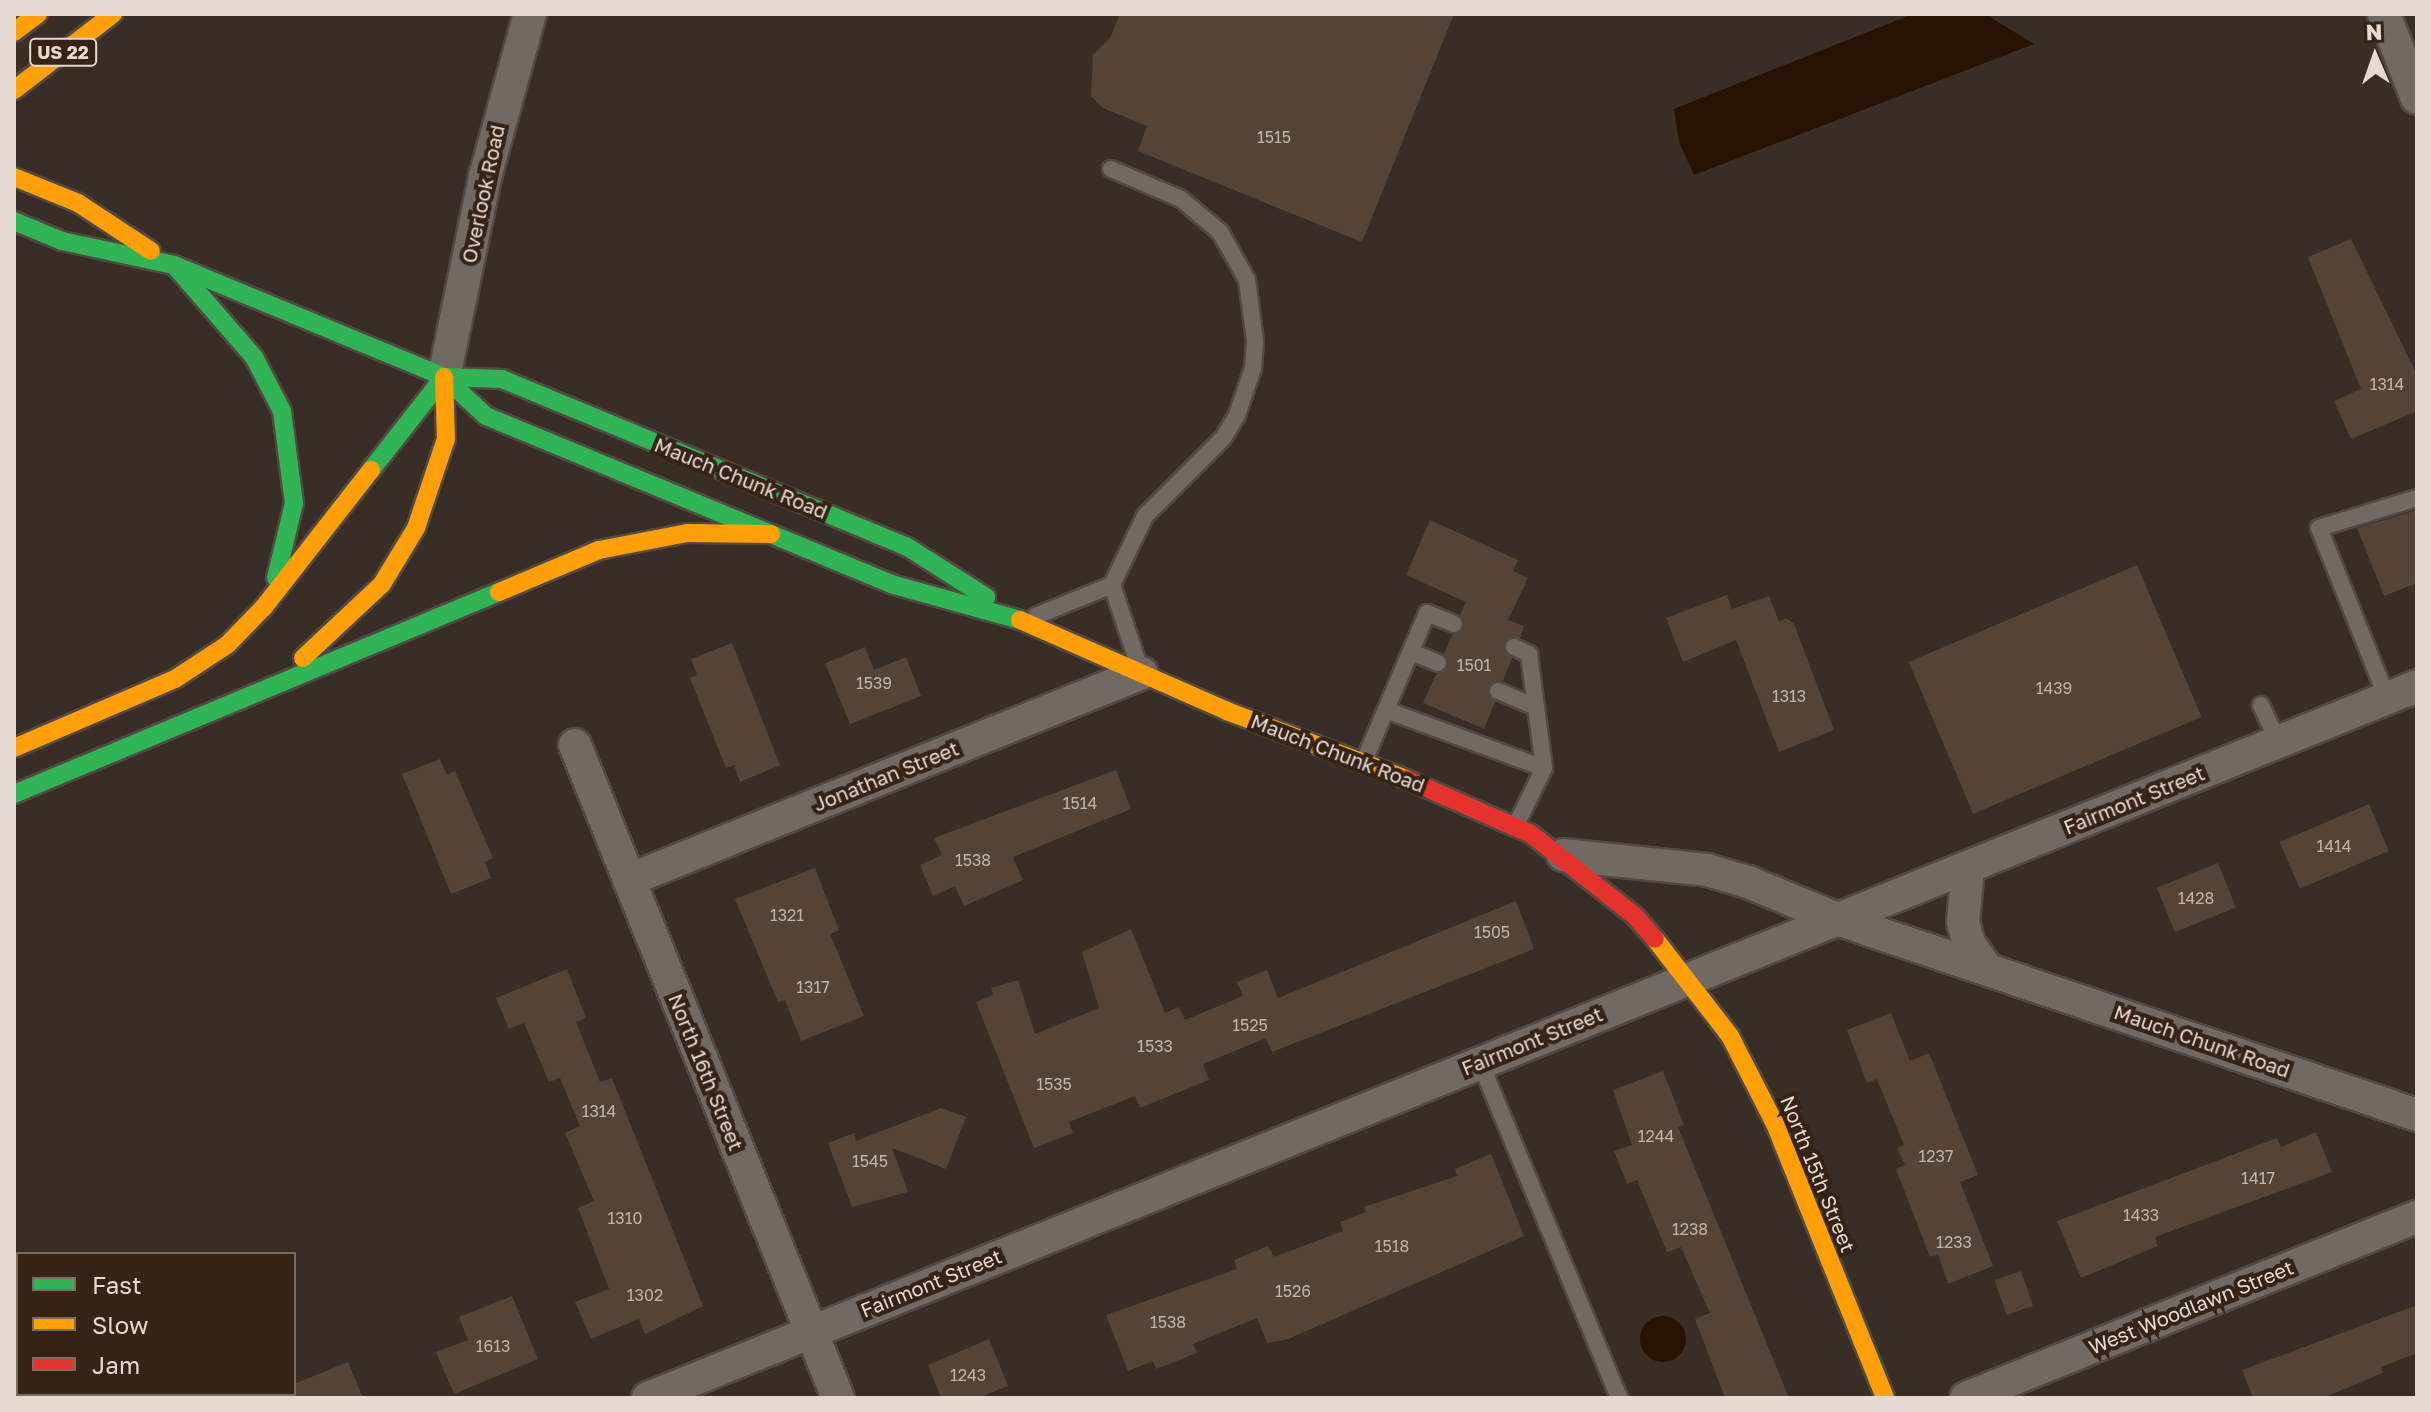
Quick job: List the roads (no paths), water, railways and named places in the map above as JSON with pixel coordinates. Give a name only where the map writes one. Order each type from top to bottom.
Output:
[{"type":"main road","name":"US 22","points":[[14,32],[38,14]]},
{"type":"main road","name":"US 22","points":[[14,90],[113,14]]},
{"type":"main road","name":"Mauch Chunk Road","points":[[14,177],[78,203],[174,265],[444,377],[486,416],[891,584],[1022,620],[1142,673],[1516,825],[1563,855],[1635,916],[1690,978]]},
{"type":"main road","name":"Mauch Chunk Road","points":[[14,221],[62,241],[174,265]]},
{"type":"main road","points":[[174,265],[254,357],[282,411],[294,503],[282,563],[264,607]]},
{"type":"main road","name":"Mauch Chunk Road","points":[[444,377],[502,379],[906,546],[1022,620]]},
{"type":"main road","points":[[14,748],[175,679],[227,645],[264,607],[444,377]]},
{"type":"main road","points":[[252,694],[333,635],[400,556],[440,468],[446,439],[444,377]]},
{"type":"main road","points":[[14,794],[569,561],[628,541],[687,533],[771,534]]},
{"type":"main road","name":"North 15th Street","points":[[1690,978],[1730,1036],[1775,1124],[1885,1398]]},
{"type":"street","name":"Overlook Road","points":[[444,377],[485,177],[530,14]]},
{"type":"street","points":[[2384,14],[2417,98]]},
{"type":"street","name":"Jonathan Street","points":[[629,880],[1142,673]]},
{"type":"street","name":"Fairmont Street","points":[[648,1398],[2417,686]]},
{"type":"street","name":"North 16th Street","points":[[575,745],[838,1398]]},
{"type":"street","name":"Mauch Chunk Road","points":[[1563,855],[1707,870],[1837,919],[2417,1115]]},
{"type":"street","points":[[1968,868],[1963,922],[1969,944],[1987,969]]},
{"type":"street","name":"West Woodlawn Street","points":[[1966,1398],[2417,1217]]},
{"type":"lane","points":[[1022,620],[1074,605],[1112,585],[1145,516],[1223,438],[1237,415],[1253,368],[1255,341],[1247,280],[1220,232],[1181,199],[1111,169]]},
{"type":"lane","points":[[2387,698],[2319,528],[2417,498]]},
{"type":"lane","points":[[1112,585],[1121,625],[1142,673]]},
{"type":"lane","points":[[1363,764],[1427,613],[1454,624]]},
{"type":"lane","points":[[1514,647],[1529,654],[1544,768],[1516,825]]},
{"type":"lane","points":[[1411,652],[1438,663]]},
{"type":"lane","points":[[1498,691],[1534,706]]},
{"type":"lane","points":[[2261,705],[2278,742]]},
{"type":"lane","points":[[1386,710],[1544,768]]},
{"type":"lane","points":[[1480,1062],[1619,1398]]}]
